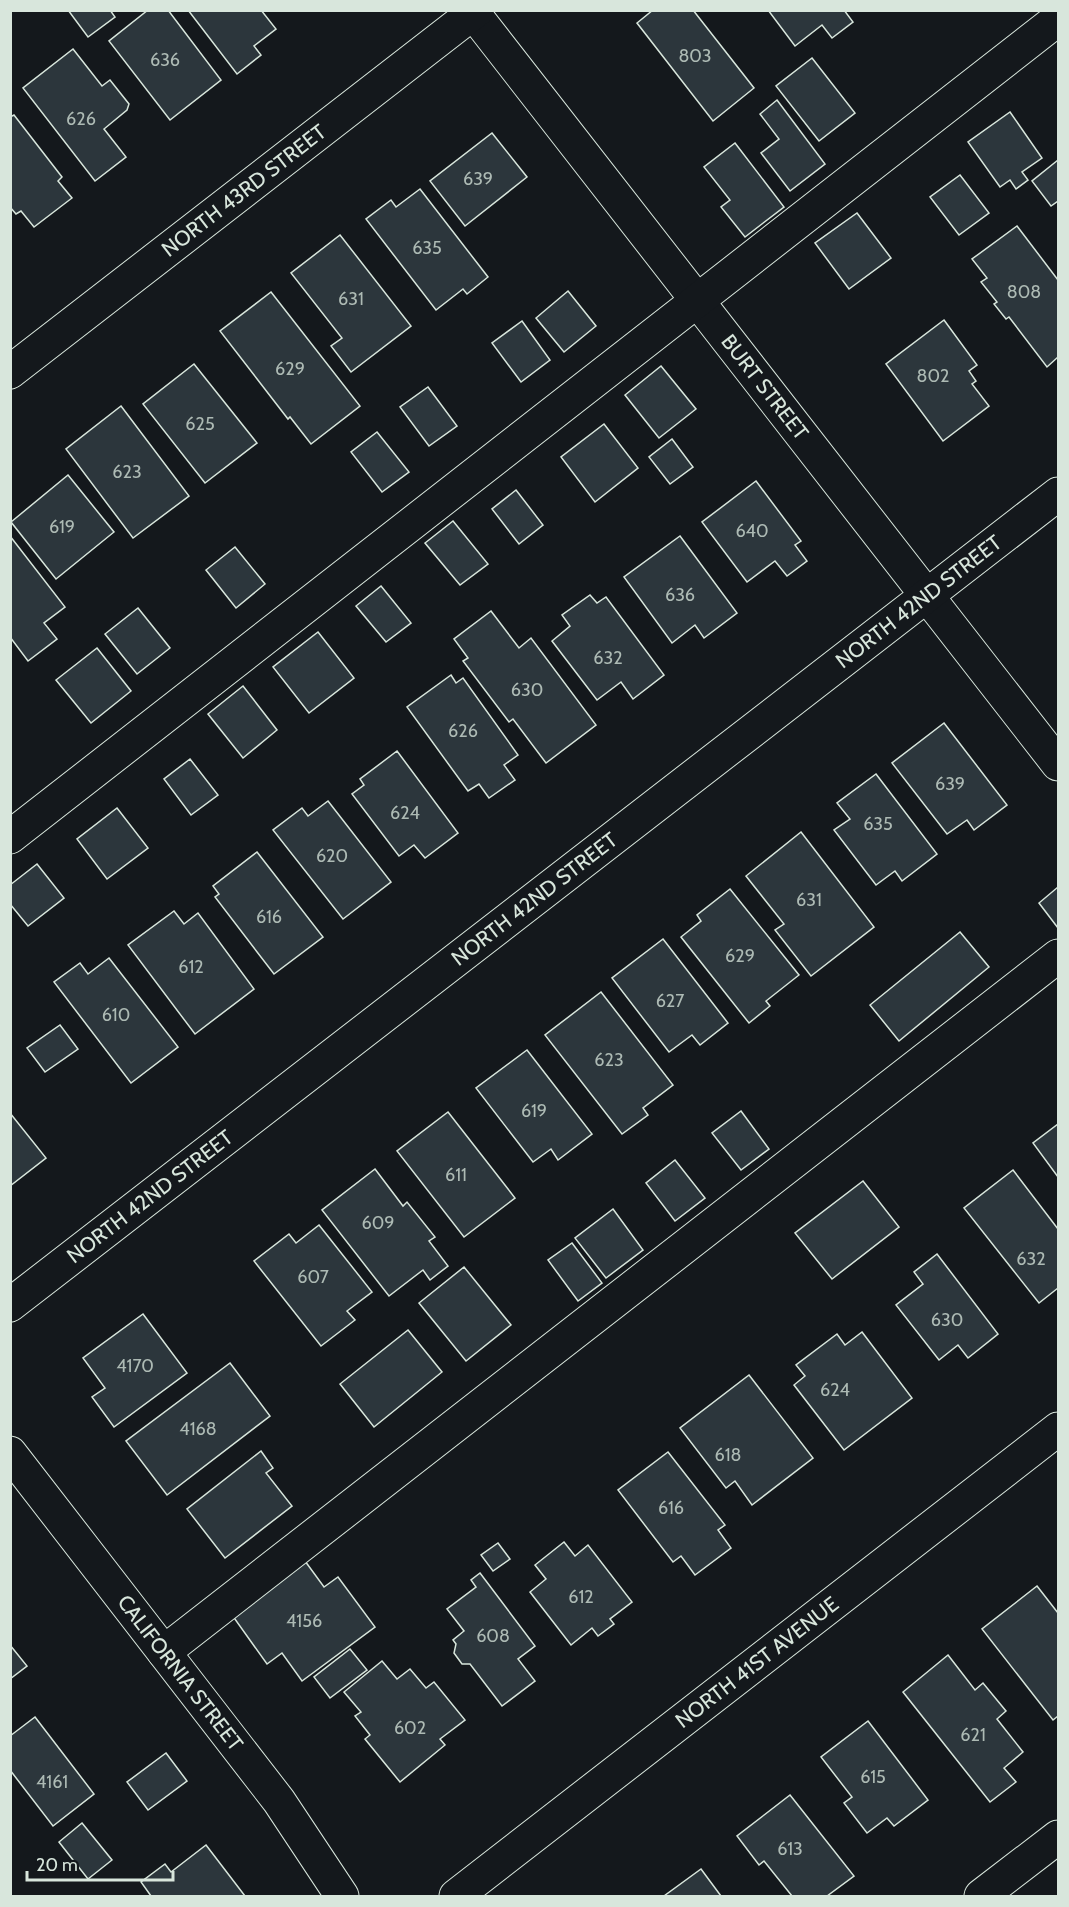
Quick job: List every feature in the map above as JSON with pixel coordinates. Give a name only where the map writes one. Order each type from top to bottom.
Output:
[{"type":"street","name":"BURT STREET","points":[[474,12],[1059,764]]},
{"type":"street","name":"NORTH 43RD STREET","points":[[10,372],[474,12]]},
{"type":"street","points":[[10,837],[1059,19]]},
{"type":"street","name":"NORTH 42ND STREET","points":[[10,1305],[1059,494]]},
{"type":"street","points":[[164,1652],[1059,956]]},
{"type":"street","name":"NORTH 41ST AVENUE","points":[[456,1896],[1059,1429]]},
{"type":"street","name":"CALIFORNIA STREET","points":[[10,1453],[279,1800],[342,1896]]},
{"type":"street","points":[[981,1896],[1059,1837]]},
{"type":"building","points":[[68,10],[110,10],[115,17],[88,37]]},
{"type":"building","points":[[148,10],[168,10],[221,80],[170,120],[109,41]]},
{"type":"building","points":[[188,10],[261,10],[276,29],[254,46],[261,55],[237,74]]},
{"type":"building","points":[[653,10],[693,10],[754,88],[713,121],[637,23]]},
{"type":"building","points":[[768,10],[844,10],[853,22],[832,38],[822,25],[795,46]]},
{"type":"building","points":[[73,49],[102,86],[110,80],[129,104],[127,110],[104,129],[126,157],[95,181],[23,88]]},
{"type":"building","points":[[812,58],[855,113],[819,141],[776,86]]},
{"type":"building","points":[[777,100],[825,164],[790,191],[761,153],[779,139],[760,114]]},
{"type":"building","points":[[1010,112],[1042,158],[1022,172],[1028,180],[1016,189],[1010,180],[1000,187],[968,142]]},
{"type":"building","points":[[14,115],[62,177],[58,181],[72,198],[34,227],[21,211],[16,214],[10,207],[10,117]]},
{"type":"building","points":[[492,133],[527,177],[465,226],[430,181]]},
{"type":"building","points":[[735,143],[784,207],[745,237],[721,207],[730,200],[704,167]]},
{"type":"building","points":[[1058,160],[1058,201],[1051,206],[1032,181]]},
{"type":"building","points":[[960,175],[989,213],[959,235],[930,197]]},
{"type":"building","points":[[420,189],[488,277],[467,294],[463,289],[436,310],[366,219],[391,200],[396,207]]},
{"type":"building","points":[[857,213],[891,258],[849,289],[815,243]]},
{"type":"building","points":[[1017,226],[1058,280],[1058,357],[1047,367],[1009,317],[1006,319],[994,304],[997,302],[981,282],[987,278],[972,259]]},
{"type":"building","points":[[340,235],[411,326],[351,372],[331,346],[342,338],[291,273]]},
{"type":"building","points":[[568,291],[596,326],[564,352],[536,318]]},
{"type":"building","points":[[271,292],[360,406],[311,444],[290,417],[288,419],[220,331]]},
{"type":"building","points":[[944,320],[977,365],[969,371],[976,381],[972,384],[989,406],[943,441],[886,364]]},
{"type":"building","points":[[522,321],[550,360],[521,382],[492,343]]},
{"type":"building","points":[[194,364],[257,443],[205,483],[143,404]]},
{"type":"building","points":[[661,366],[696,409],[659,438],[625,395]]},
{"type":"building","points":[[428,387],[457,426],[429,446],[400,407]]},
{"type":"building","points":[[121,406],[189,496],[133,538],[66,449]]},
{"type":"building","points":[[604,424],[638,468],[595,502],[561,457]]},
{"type":"building","points":[[377,432],[409,472],[382,492],[351,452]]},
{"type":"building","points":[[672,439],[693,467],[670,484],[649,457]]},
{"type":"building","points":[[68,475],[114,532],[56,579],[11,522]]},
{"type":"building","points":[[756,481],[801,541],[795,545],[807,561],[787,576],[775,561],[747,582],[702,522]]},
{"type":"building","points":[[516,490],[543,525],[519,544],[492,509]]},
{"type":"building","points":[[453,521],[488,564],[460,585],[425,543]]},
{"type":"building","points":[[10,536],[65,607],[44,623],[57,639],[28,661],[10,637]]},
{"type":"building","points":[[680,536],[737,613],[704,638],[695,625],[672,643],[624,577]]},
{"type":"building","points":[[235,547],[265,584],[236,608],[206,570]]},
{"type":"building","points":[[381,586],[411,623],[386,642],[356,606]]},
{"type":"building","points":[[590,595],[597,603],[606,597],[664,675],[633,699],[621,682],[597,700],[552,641],[570,626],[562,615]]},
{"type":"building","points":[[138,608],[170,648],[137,674],[105,634]]},
{"type":"building","points":[[491,611],[519,648],[531,638],[596,725],[546,763],[513,719],[509,722],[463,661],[468,658],[454,639]]},
{"type":"building","points":[[318,632],[354,678],[309,713],[273,667]]},
{"type":"building","points":[[97,648],[131,691],[91,723],[56,680]]},
{"type":"building","points":[[451,675],[456,683],[463,678],[518,755],[504,765],[515,780],[489,798],[479,784],[468,791],[407,707]]},
{"type":"building","points":[[243,686],[277,730],[243,758],[208,714]]},
{"type":"building","points":[[944,723],[1007,805],[974,830],[967,820],[947,834],[892,763]]},
{"type":"building","points":[[397,751],[458,833],[425,858],[414,845],[399,856],[352,794],[364,785],[360,779]]},
{"type":"building","points":[[190,759],[218,795],[191,815],[164,779]]},
{"type":"building","points":[[876,774],[937,854],[902,881],[895,871],[876,885],[834,830],[850,819],[837,803]]},
{"type":"building","points":[[328,801],[391,882],[343,919],[273,830],[302,808],[308,816]]},
{"type":"building","points":[[117,808],[148,848],[107,879],[77,839]]},
{"type":"building","points":[[801,832],[874,927],[811,976],[775,930],[784,924],[746,876]]},
{"type":"building","points":[[257,852],[323,937],[274,974],[215,897],[219,894],[213,886]]},
{"type":"building","points":[[37,864],[64,898],[28,926],[10,904],[10,885]]},
{"type":"building","points":[[1058,887],[1058,928],[1039,903]]},
{"type":"building","points":[[730,889],[799,975],[766,1001],[770,1006],[749,1023],[681,937],[701,921],[697,915]]},
{"type":"building","points":[[174,911],[184,924],[198,913],[254,989],[195,1034],[128,945]]},
{"type":"building","points":[[960,932],[989,967],[899,1041],[870,1005]]},
{"type":"building","points":[[663,939],[728,1023],[700,1045],[692,1035],[669,1052],[612,978]]},
{"type":"building","points":[[109,958],[178,1047],[131,1083],[54,982],[80,963],[88,974]]},
{"type":"building","points":[[601,992],[673,1085],[643,1108],[648,1115],[622,1134],[545,1035]]},
{"type":"building","points":[[60,1025],[78,1049],[45,1072],[27,1048]]},
{"type":"building","points":[[527,1050],[592,1134],[558,1160],[551,1149],[533,1162],[476,1088]]},
{"type":"building","points":[[741,1111],[769,1149],[741,1170],[712,1133]]},
{"type":"building","points":[[448,1112],[515,1198],[464,1237],[397,1151]]},
{"type":"building","points":[[10,1113],[46,1158],[10,1186]]},
{"type":"building","points":[[1058,1124],[1058,1177],[1033,1143]]},
{"type":"building","points":[[675,1160],[705,1198],[675,1221],[646,1183]]},
{"type":"building","points":[[375,1169],[403,1206],[407,1202],[435,1237],[429,1241],[448,1266],[430,1280],[423,1270],[389,1296],[322,1210]]},
{"type":"building","points":[[1013,1170],[1058,1229],[1058,1288],[1039,1303],[964,1208]]},
{"type":"building","points":[[863,1181],[899,1227],[832,1279],[795,1233]]},
{"type":"building","points":[[613,1209],[643,1250],[606,1278],[575,1238]]},
{"type":"building","points":[[319,1225],[372,1292],[347,1311],[355,1320],[321,1346],[254,1261],[289,1234],[296,1243]]},
{"type":"building","points":[[572,1243],[602,1283],[578,1301],[548,1260]]},
{"type":"building","points":[[937,1254],[998,1334],[968,1358],[958,1345],[939,1360],[896,1305],[923,1284],[914,1272]]},
{"type":"building","points":[[464,1267],[511,1325],[466,1361],[419,1303]]},
{"type":"building","points":[[143,1314],[187,1373],[114,1427],[92,1397],[105,1388],[83,1358]]},
{"type":"building","points":[[408,1330],[442,1372],[374,1427],[340,1384]]},
{"type":"building","points":[[862,1332],[912,1398],[844,1450],[794,1385],[805,1376],[796,1365],[837,1334],[845,1345]]},
{"type":"building","points":[[230,1363],[270,1416],[167,1495],[126,1441]]},
{"type":"building","points":[[749,1375],[813,1458],[752,1505],[735,1481],[726,1488],[680,1428]]},
{"type":"building","points":[[261,1451],[273,1468],[266,1473],[292,1506],[225,1558],[187,1509]]},
{"type":"building","points":[[668,1452],[725,1525],[718,1530],[731,1548],[695,1575],[681,1556],[673,1562],[618,1490]]},
{"type":"building","points":[[564,1542],[575,1556],[588,1545],[632,1602],[610,1619],[614,1624],[598,1636],[592,1628],[571,1645],[530,1592],[546,1579],[535,1565]]},
{"type":"building","points":[[498,1543],[510,1559],[493,1571],[481,1555]]},
{"type":"building","points":[[305,1561],[324,1587],[338,1577],[375,1627],[302,1681],[282,1653],[267,1664],[232,1615]]},
{"type":"building","points":[[480,1573],[535,1646],[518,1659],[535,1681],[502,1706],[470,1664],[462,1664],[454,1653],[456,1644],[453,1640],[464,1631],[447,1609],[476,1587],[471,1580]]},
{"type":"building","points":[[1037,1586],[1058,1613],[1058,1716],[1053,1720],[982,1629]]},
{"type":"building","points":[[10,1645],[27,1666],[10,1679]]},
{"type":"building","points":[[350,1649],[367,1670],[330,1698],[314,1677]]},
{"type":"building","points":[[948,1655],[975,1690],[983,1683],[1006,1711],[997,1719],[1023,1752],[1004,1768],[1016,1782],[990,1802],[903,1692]]},
{"type":"building","points":[[382,1661],[397,1679],[410,1669],[426,1688],[434,1682],[465,1720],[440,1739],[445,1745],[400,1782],[365,1739],[370,1735],[355,1716],[361,1712],[344,1692]]},
{"type":"building","points":[[35,1717],[94,1794],[53,1826],[10,1770],[10,1736]]},
{"type":"building","points":[[868,1721],[928,1800],[894,1826],[887,1818],[867,1833],[844,1803],[852,1797],[821,1757]]},
{"type":"building","points":[[166,1753],[187,1781],[148,1810],[127,1782]]},
{"type":"building","points":[[790,1795],[854,1876],[827,1896],[792,1896],[764,1861],[759,1865],[737,1836]]},
{"type":"building","points":[[82,1823],[112,1860],[88,1879],[59,1842]]},
{"type":"building","points":[[206,1845],[245,1896],[151,1896],[141,1882],[165,1864],[171,1872]]},
{"type":"building","points":[[701,1869],[721,1896],[664,1896]]}]
